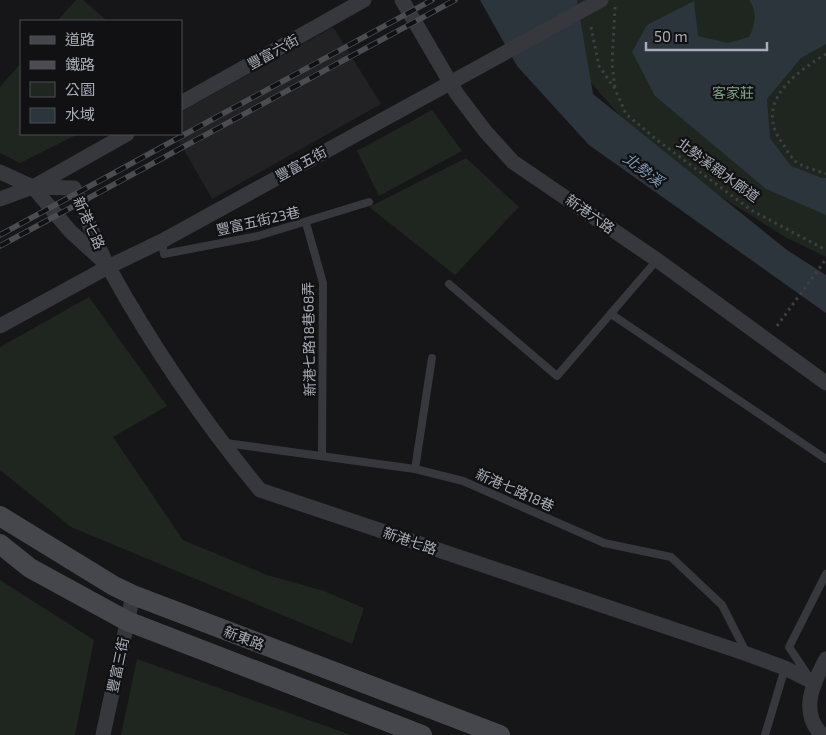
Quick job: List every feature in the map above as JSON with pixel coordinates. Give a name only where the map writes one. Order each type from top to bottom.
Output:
[{"type":"main road","name":"新東路","points":[[0,516],[114,586],[132,595],[500,735]]},
{"type":"main road","name":"新東路","points":[[0,544],[30,568],[127,621],[422,735]]},
{"type":"street","name":"豐富六街","points":[[182,103],[364,0]]},
{"type":"street","name":"新港六路","points":[[402,0],[449,82],[485,131],[513,162],[657,260],[826,383]]},
{"type":"street","name":"豐富五街","points":[[2,323],[162,240],[476,67],[608,1]]},
{"type":"street","points":[[0,199],[33,187],[126,135]]},
{"type":"street","name":"新港七路","points":[[0,172],[33,187],[74,188],[108,267],[147,331],[221,443],[260,490],[747,654],[785,668],[813,682]]},
{"type":"street","name":"新港七路","points":[[33,187],[70,231],[108,267]]},
{"type":"street","name":"豐富三街","points":[[103,735],[132,595]]},
{"type":"street","points":[[822,735],[816,729],[810,712],[809,700],[813,682],[826,659]]},
{"type":"lane","name":"豐富五街23巷","points":[[162,240],[164,254],[258,236],[306,223],[369,202]]},
{"type":"lane","name":"新港七路18巷68弄","points":[[306,223],[323,283],[322,456]]},
{"type":"lane","points":[[449,284],[557,376],[657,260]]},
{"type":"lane","points":[[611,314],[826,459]]},
{"type":"lane","points":[[415,469],[432,358]]},
{"type":"lane","name":"新港七路18巷","points":[[221,443],[415,469],[463,480],[604,543],[671,557],[722,605],[747,654]]},
{"type":"lane","points":[[813,682],[789,647],[826,574]]},
{"type":"lane","points":[[765,735],[785,668]]},
{"type":"path","points":[[608,1],[615,89]]},
{"type":"path","points":[[591,27],[599,66],[615,89]]},
{"type":"path","points":[[826,54],[806,66],[780,92],[772,108],[776,135],[795,161],[826,174]]},
{"type":"path","name":"北勢溪親水廊道","points":[[615,89],[626,114],[657,140],[751,210],[826,250]]},
{"type":"path","points":[[777,326],[826,259]]},
{"type":"shaded area","points":[[333,27],[381,104],[212,199],[176,135],[182,135],[182,111]]},
{"type":"green space","points":[[76,0],[83,0],[106,20],[58,20]]},
{"type":"green space","name":"客家莊","points":[[539,0],[826,0],[826,257],[785,237],[655,155],[559,47]]},
{"type":"green space","points":[[20,64],[20,135],[76,135],[20,163],[0,153],[0,87]]},
{"type":"green space","points":[[432,110],[462,151],[379,196],[357,151]]},
{"type":"green space","points":[[466,158],[519,207],[455,275],[369,207]]},
{"type":"green space","points":[[89,297],[167,406],[113,437],[183,540],[267,575],[324,591],[364,608],[352,644],[71,527],[0,470],[0,347]]},
{"type":"green space","points":[[0,580],[94,640],[75,735],[0,735]]},
{"type":"green space","points":[[137,659],[351,735],[121,735]]},
{"type":"water","name":"北勢溪","points":[[480,0],[577,0],[593,94],[787,250],[826,275],[826,313],[589,145],[517,66]]},
{"type":"water","points":[[749,0],[826,0],[826,44],[801,58],[767,99],[770,138],[791,166],[826,178],[826,215],[766,189],[655,96],[632,52],[647,25],[694,1],[698,36],[728,43],[749,37],[753,28],[755,14]]},
{"type":"railway","points":[[0,235],[432,0]]},
{"type":"railway","points":[[0,246],[455,0]]}]
